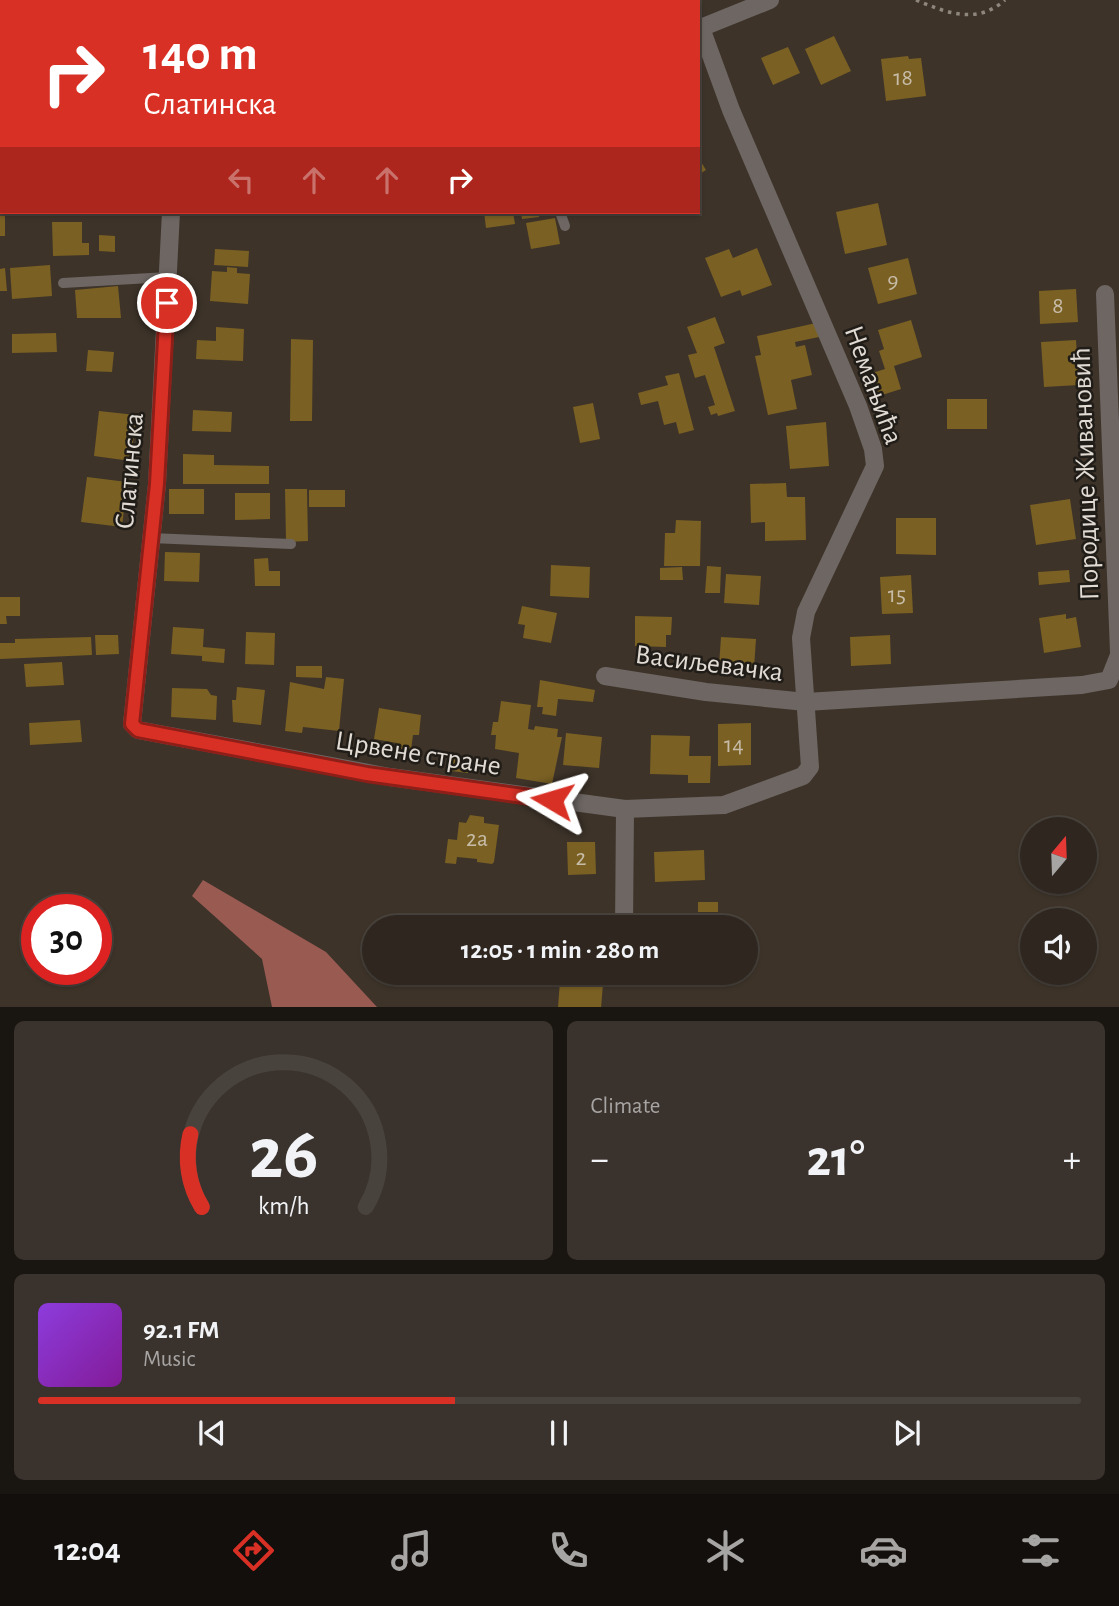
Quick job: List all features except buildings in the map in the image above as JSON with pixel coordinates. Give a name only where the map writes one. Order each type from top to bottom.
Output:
[{"type":"street","points":[[700,29],[770,0]]},
{"type":"street","name":"Немањића","points":[[700,29],[731,110],[873,449],[875,466],[867,486],[813,591],[806,612],[801,638],[810,766]]},
{"type":"street","name":"Слатинска","points":[[138,730],[132,724],[134,686],[157,484],[171,214]]},
{"type":"street","name":"Породице Живановић","points":[[806,702],[1082,685],[1110,680],[1119,653],[1105,294]]},
{"type":"street","name":"Васиљевачка","points":[[605,676],[706,692],[806,702]]},
{"type":"street","name":"Црвене стране","points":[[138,730],[390,777],[625,808],[724,805],[803,776],[810,766]]},
{"type":"street","points":[[624,915],[625,808]]},
{"type":"lane","points":[[561,214],[565,226]]},
{"type":"lane","points":[[63,283],[168,277]]},
{"type":"lane","points":[[151,538],[291,544]]},
{"type":"path","points":[[916,0],[948,13],[967,16],[993,10],[1005,0]]},
{"type":"shaded area","points":[[203,880],[326,952],[377,1007],[272,1007],[262,959],[192,896]]},
{"type":"route","points":[[167,303],[157,484],[132,724],[138,730],[166,733],[300,762],[552,800]]}]
